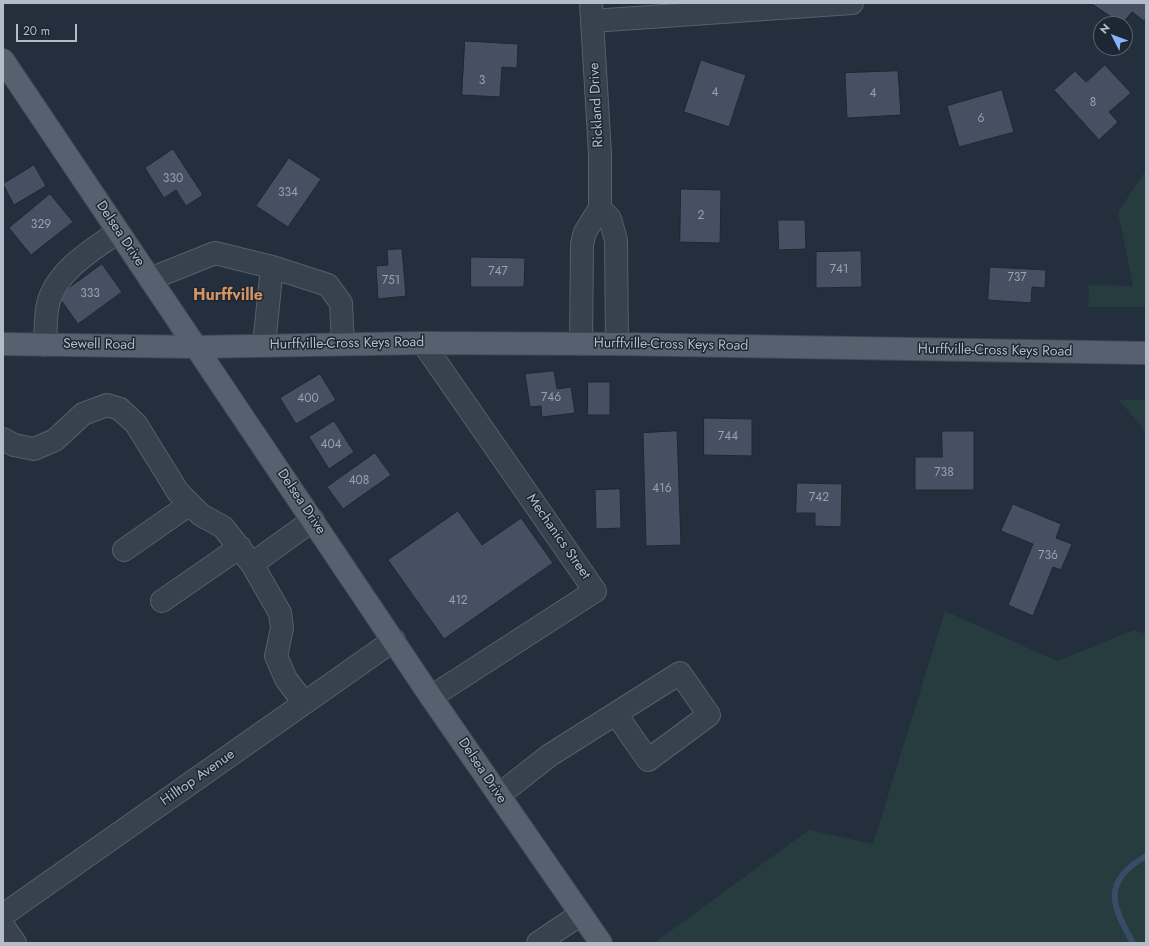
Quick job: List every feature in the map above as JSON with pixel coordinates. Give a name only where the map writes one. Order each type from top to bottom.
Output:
[{"type":"main road","name":"Delsea Drive","points":[[3,60],[431,697],[601,943]]},
{"type":"main road","name":"Hurffville-Cross Keys Road","points":[[196,347],[423,343],[617,344],[1146,353]]},
{"type":"main road","name":"Sewell Road","points":[[3,344],[196,347]]},
{"type":"street","points":[[592,12],[852,3]]},
{"type":"street","name":"Rickland Drive","points":[[592,12],[600,154],[600,208]]},
{"type":"street","points":[[581,344],[582,244],[585,232],[600,208],[610,219],[616,240],[617,344]]},
{"type":"street","points":[[45,345],[48,304],[55,287],[82,257],[118,232]]},
{"type":"street","points":[[150,280],[215,253],[272,267],[328,285],[341,303],[343,344]]},
{"type":"street","points":[[264,345],[272,267]]},
{"type":"street","name":"Mechanics Street","points":[[423,343],[596,591],[431,697]]},
{"type":"street","points":[[3,439],[14,445],[34,449],[55,440],[83,414],[107,405],[120,409],[136,424],[178,492],[201,515],[223,527],[246,556],[280,613],[282,628],[276,656],[286,679],[304,703]]},
{"type":"street","points":[[124,550],[190,504]]},
{"type":"street","points":[[162,601],[313,520]]},
{"type":"street","name":"Hilltop Avenue","points":[[3,915],[394,640]]},
{"type":"street","points":[[499,795],[550,755],[616,714]]},
{"type":"street","points":[[538,943],[581,914]]},
{"type":"street","points":[[3,926],[15,943]]},
{"type":"green space","points":[[1146,170],[1146,307],[1088,307],[1089,285],[1133,286],[1118,212]]},
{"type":"green space","points":[[1119,400],[1146,400],[1146,432]]},
{"type":"green space","points":[[945,611],[1057,661],[1134,630],[1146,634],[1146,943],[654,943],[809,830],[873,844]]},
{"type":"building","points":[[1091,3],[1146,3],[1146,18],[1144,21],[1132,12],[1129,16],[1110,16]]},
{"type":"building","points":[[465,41],[518,44],[517,68],[502,67],[500,97],[462,95]]},
{"type":"building","points":[[701,60],[746,75],[729,127],[684,112]]},
{"type":"building","points":[[1105,65],[1131,93],[1109,112],[1118,122],[1099,140],[1054,90],[1075,71],[1086,82]]},
{"type":"building","points":[[898,71],[901,115],[847,118],[845,73]]},
{"type":"building","points":[[1002,90],[1014,132],[959,147],[947,106]]},
{"type":"building","points":[[173,149],[203,195],[186,206],[176,190],[164,198],[145,168]]},
{"type":"building","points":[[289,158],[321,179],[288,227],[256,206]]},
{"type":"building","points":[[34,165],[46,186],[14,205],[3,184]]},
{"type":"building","points":[[681,189],[721,190],[720,243],[680,242]]},
{"type":"building","points":[[50,194],[73,222],[31,255],[9,228]]},
{"type":"building","points":[[778,220],[805,220],[806,249],[779,250]]},
{"type":"building","points":[[402,249],[406,296],[378,299],[376,266],[388,265],[387,250]]},
{"type":"building","points":[[861,251],[862,287],[816,288],[816,252]]},
{"type":"building","points":[[471,257],[525,258],[524,287],[471,287]]},
{"type":"building","points":[[102,264],[122,292],[78,324],[58,296]]},
{"type":"building","points":[[990,267],[1046,270],[1045,288],[1032,287],[1031,303],[988,300]]},
{"type":"building","points":[[554,371],[557,389],[571,387],[575,413],[542,417],[541,406],[530,407],[525,374]]},
{"type":"building","points":[[320,374],[336,400],[296,424],[280,398]]},
{"type":"building","points":[[588,382],[610,382],[610,415],[588,415]]},
{"type":"building","points":[[704,418],[752,419],[752,456],[704,455]]},
{"type":"building","points":[[334,421],[354,452],[329,469],[309,437]]},
{"type":"building","points":[[677,431],[681,545],[646,546],[643,433]]},
{"type":"building","points":[[942,431],[974,431],[974,490],[915,490],[915,457],[942,457]]},
{"type":"building","points":[[375,453],[391,475],[343,509],[327,487]]},
{"type":"building","points":[[797,483],[842,484],[841,527],[815,526],[815,513],[796,513]]},
{"type":"building","points":[[620,489],[621,528],[596,529],[595,490]]},
{"type":"building","points":[[1013,504],[1061,524],[1056,538],[1072,544],[1061,570],[1053,567],[1033,616],[1008,605],[1033,544],[1001,531]]},
{"type":"building","points":[[458,511],[482,545],[521,518],[553,563],[444,639],[388,560]]},
{"type":"waterway","points":[[1133,943],[1120,917],[1116,906],[1115,895],[1117,885],[1122,875],[1146,856]]},
{"type":"district","name":"Hurffville","points":[[228,296]]}]
